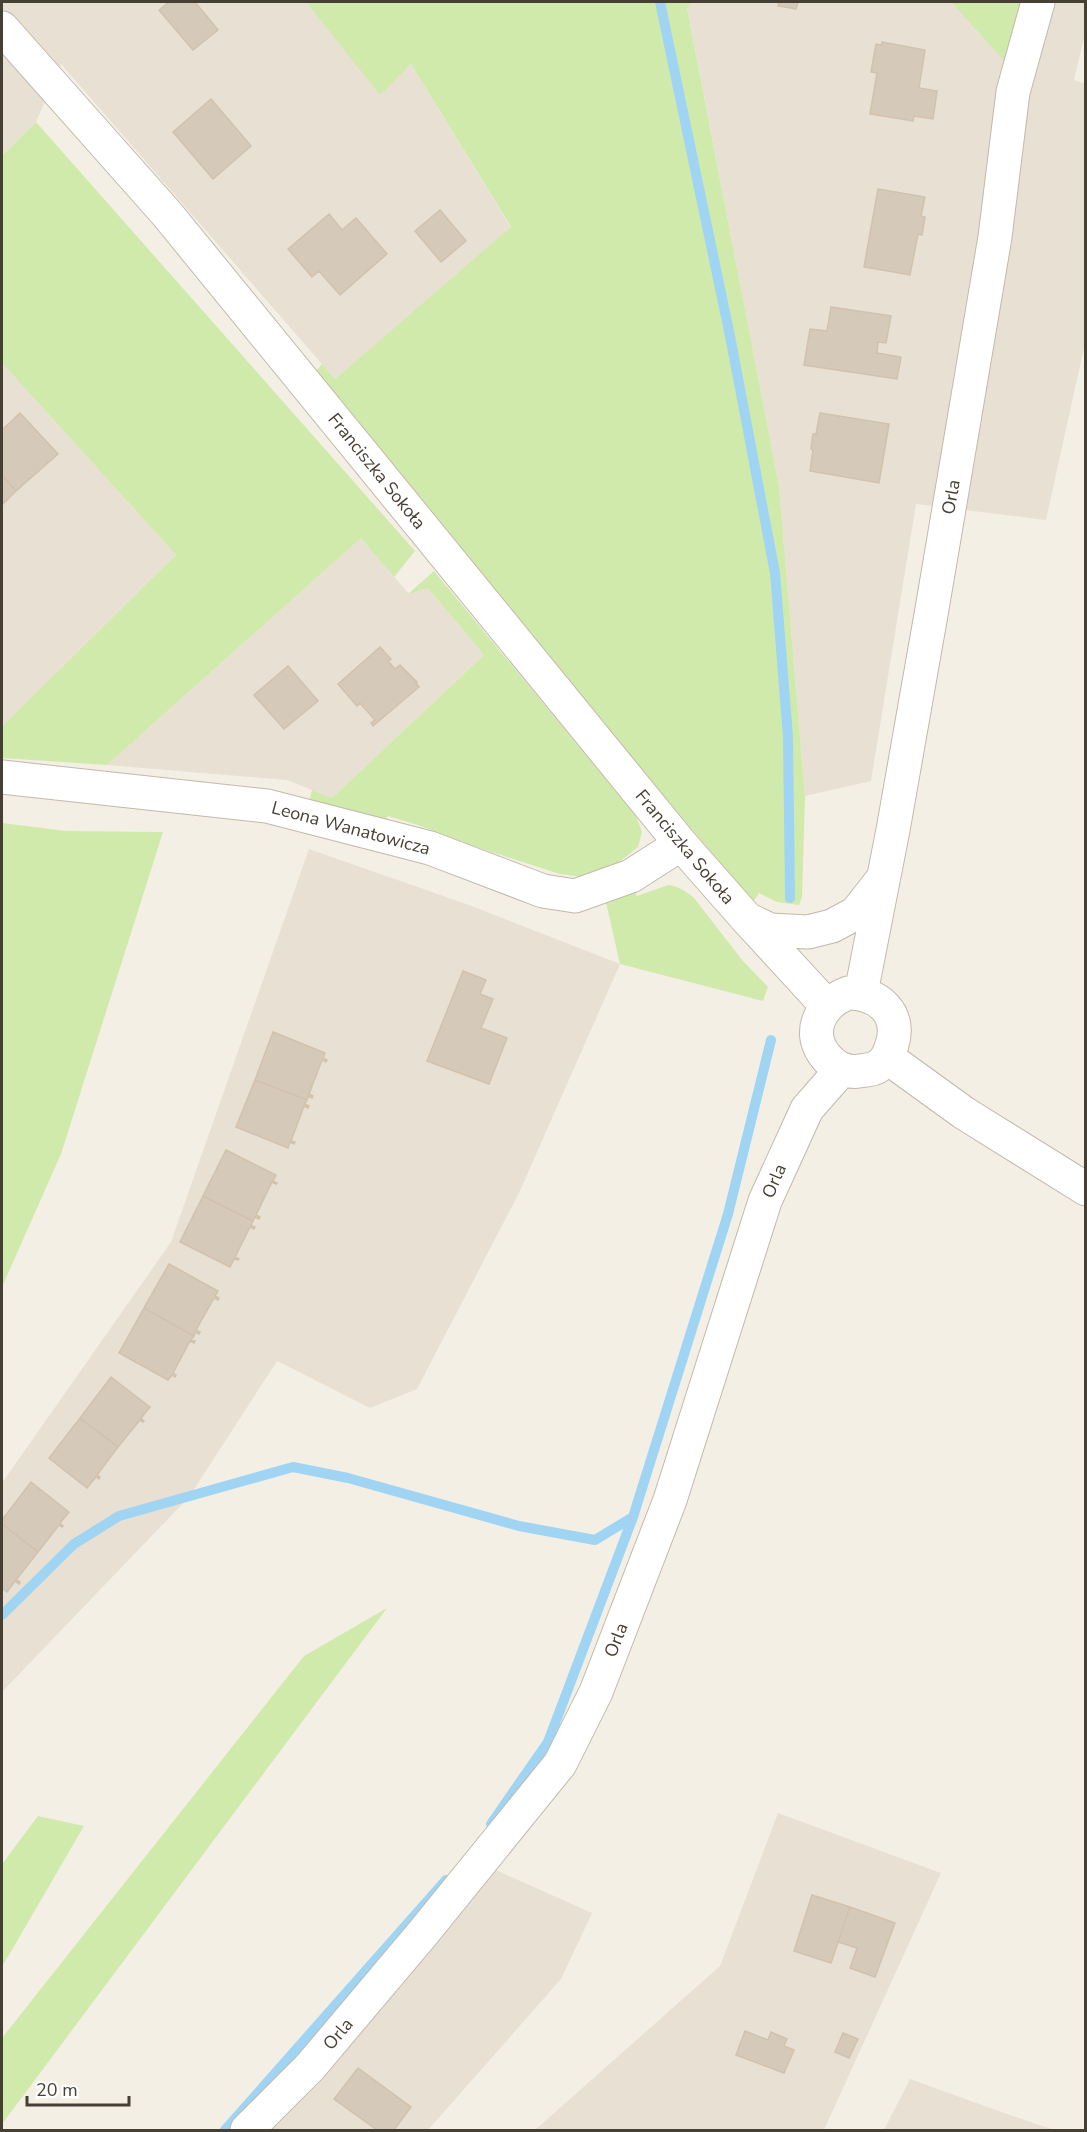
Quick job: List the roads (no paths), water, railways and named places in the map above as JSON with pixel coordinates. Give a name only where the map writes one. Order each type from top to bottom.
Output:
[{"type":"street","name":"Orla","points":[[861,993],[884,876],[994,237],[1012,92],[1038,2]]},
{"type":"street","name":"Franciszka Sokoła","points":[[2,28],[167,214],[681,844],[747,920],[827,1005]]},
{"type":"street","name":"Leona Wanatowicza","points":[[2,777],[267,806],[430,848],[543,891],[576,896],[631,876],[681,844]]},
{"type":"street","points":[[747,920],[770,930],[808,933],[832,926],[856,913],[884,876]]},
{"type":"street","points":[[848,993],[861,993],[883,1004],[891,1015],[894,1027],[894,1041],[888,1058],[877,1068],[855,1071],[842,1069],[831,1063],[822,1052],[817,1040],[818,1022],[827,1005],[848,993]]},
{"type":"street","points":[[888,1058],[964,1113],[1086,1189]]},
{"type":"street","name":"Orla","points":[[248,2130],[310,2067],[423,1933],[560,1764],[596,1692],[670,1500],[765,1201],[807,1110],[842,1069]]},
{"type":"waterway","points":[[660,2],[730,336],[775,573],[788,737],[790,898]]},
{"type":"waterway","points":[[491,1824],[548,1742],[633,1517],[728,1214],[771,1040]]},
{"type":"waterway","points":[[2,1615],[74,1544],[119,1516],[293,1467],[348,1478],[519,1526],[595,1540],[633,1517]]},
{"type":"waterway","points":[[225,2130],[446,1880]]}]
